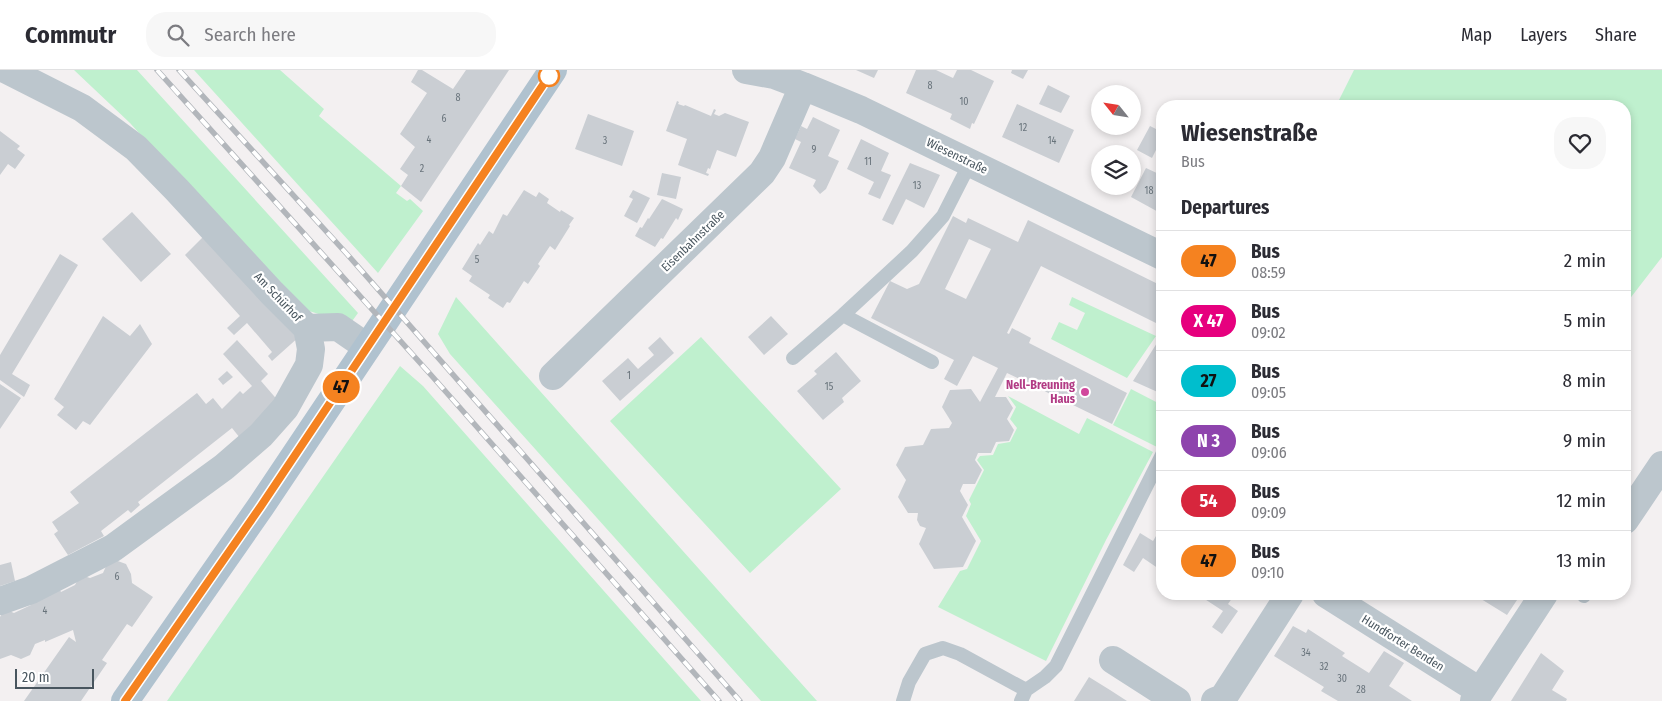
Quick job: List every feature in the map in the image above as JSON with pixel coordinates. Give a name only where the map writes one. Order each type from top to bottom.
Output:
[{"type":"main road","points":[[125,701],[261,506],[553,70]]},
{"type":"street","name":"Wiesenstraße","points":[[746,70],[774,75],[860,110],[1156,253]]},
{"type":"street","name":"Am Schürhof","points":[[0,601],[31,590],[113,548],[224,467],[261,435],[285,408],[309,365],[311,349],[307,328],[136,148],[82,108],[19,73]]},
{"type":"street","name":"Eisenbahnstraße","points":[[553,376],[762,174],[772,158],[804,86]]},
{"type":"street","points":[[307,328],[338,327],[367,347]]},
{"type":"street","points":[[1631,511],[1662,465]]},
{"type":"street","points":[[1215,701],[1223,698],[1286,600]]},
{"type":"street","name":"Hundforter Benden","points":[[1335,600],[1477,696],[1540,600]]},
{"type":"street","points":[[1113,660],[1177,701]]},
{"type":"lane","points":[[793,358],[912,251],[943,216],[970,163]]},
{"type":"lane","points":[[843,315],[932,362]]},
{"type":"lane","points":[[903,701],[909,682],[925,654],[943,648],[960,654],[1023,695],[1045,677],[1056,666],[1156,467]]},
{"type":"green space","points":[[74,70],[137,70],[358,313],[350,324],[306,310],[275,285],[130,123]]},
{"type":"green space","points":[[194,70],[280,70],[324,109],[319,116],[401,186],[396,193],[407,201],[410,199],[423,211],[378,273]]},
{"type":"green space","points":[[1354,70],[1662,70],[1662,257],[1631,297],[1631,100],[1339,100]]},
{"type":"green space","points":[[456,297],[817,701],[761,701],[450,354],[438,334]]},
{"type":"green space","points":[[1072,297],[1156,336],[1127,378],[1051,339],[1059,322],[1077,330],[1085,313],[1069,305]]},
{"type":"green space","points":[[701,337],[841,489],[750,573],[610,421]]},
{"type":"green space","points":[[400,366],[423,386],[701,701],[167,701]]},
{"type":"green space","points":[[1131,389],[1156,402],[1156,446],[1113,425]]},
{"type":"green space","points":[[1008,396],[1079,434],[1087,418],[1153,452],[1106,540],[1046,661],[938,607],[960,571],[967,569],[981,541],[966,516],[971,504],[969,500],[984,470],[977,460],[980,456],[993,455],[998,444],[1010,442],[1017,428],[1010,419],[1016,407]]},
{"type":"building","points":[[418,70],[422,70],[453,89],[466,70],[509,70],[421,202],[401,186],[408,175],[400,169],[415,147],[400,134],[427,93],[411,82]]},
{"type":"building","points":[[856,70],[878,70],[874,78]]},
{"type":"building","points":[[916,70],[936,70],[953,78],[957,70],[971,70],[994,81],[970,129],[950,119],[952,114],[906,93]]},
{"type":"building","points":[[1012,70],[1028,70],[1023,79],[1011,73]]},
{"type":"building","points":[[1048,85],[1070,96],[1061,113],[1039,104]]},
{"type":"building","points":[[677,101],[679,102],[678,104],[711,116],[714,109],[716,110],[714,114],[719,116],[725,113],[749,122],[736,157],[717,150],[710,169],[708,168],[706,173],[709,174],[708,176],[678,165],[687,139],[666,131]]},
{"type":"building","points":[[1017,104],[1074,130],[1059,163],[1002,137]]},
{"type":"building","points":[[588,114],[634,131],[622,166],[575,149]]},
{"type":"building","points":[[813,117],[840,130],[828,156],[839,161],[826,189],[820,194],[813,186],[816,180],[789,168],[801,142],[795,139],[801,126],[807,129]]},
{"type":"building","points":[[1150,126],[1156,129],[1156,150],[1152,158],[1141,152],[1140,145]]},
{"type":"building","points":[[0,131],[20,146],[17,149],[25,155],[15,169],[8,164],[0,175]]},
{"type":"building","points":[[861,139],[889,153],[881,171],[891,175],[880,199],[868,194],[874,182],[847,169]]},
{"type":"building","points":[[910,163],[940,175],[924,208],[906,199],[893,225],[882,220]]},
{"type":"building","points":[[1146,168],[1156,173],[1156,211],[1131,197],[1132,195],[1141,195],[1141,178]]},
{"type":"building","points":[[662,173],[681,177],[676,199],[657,195]]},
{"type":"building","points":[[524,190],[536,197],[539,192],[549,199],[547,203],[560,212],[561,210],[574,218],[555,250],[550,246],[528,284],[524,281],[510,303],[507,302],[503,308],[488,298],[490,295],[469,281],[472,276],[462,269],[478,243],[480,245],[489,231],[493,234],[503,214],[507,216]]},
{"type":"building","points":[[633,190],[650,198],[637,223],[624,216],[633,199],[629,197]]},
{"type":"building","points":[[662,199],[683,209],[678,220],[676,218],[663,239],[661,238],[655,247],[635,236]]},
{"type":"building","points":[[132,212],[171,254],[141,282],[102,239]]},
{"type":"building","name":"Nell-Breuning Haus","points":[[953,216],[966,223],[968,218],[1018,242],[1028,220],[1156,283],[1156,323],[1041,266],[1007,333],[1009,334],[1012,328],[1031,338],[1029,343],[1127,393],[1112,424],[1007,373],[995,397],[1006,397],[1013,408],[1007,419],[1014,430],[1009,441],[996,442],[991,453],[978,453],[975,460],[982,470],[975,484],[963,484],[960,491],[968,505],[962,517],[976,541],[963,567],[934,569],[919,544],[926,528],[920,526],[917,520],[918,513],[908,513],[898,497],[906,480],[896,465],[905,447],[923,445],[931,429],[949,428],[952,423],[942,407],[950,390],[971,389],[980,402],[998,368],[973,356],[957,386],[944,379],[954,360],[871,318],[890,281],[907,289],[919,284]],"holes":[[[969,239],[991,249],[966,299],[945,289]]]},
{"type":"building","points":[[207,233],[300,336],[272,361],[268,356],[272,352],[247,323],[234,335],[227,328],[240,316],[185,255]]},
{"type":"building","points":[[60,254],[78,265],[12,374],[30,385],[24,397],[0,380],[0,355]]},
{"type":"building","points":[[103,316],[130,336],[140,324],[152,344],[90,425],[83,421],[76,430],[57,415],[64,407],[54,399]]},
{"type":"building","points":[[771,316],[788,334],[764,355],[748,337]]},
{"type":"building","points":[[660,337],[674,353],[620,401],[602,381],[628,358],[638,369],[654,355],[648,348]]},
{"type":"building","points":[[237,340],[268,374],[261,381],[280,403],[240,438],[232,428],[138,502],[140,505],[131,513],[128,510],[101,531],[104,536],[68,555],[54,534],[58,531],[52,522],[79,503],[70,492],[197,393],[206,404],[213,398],[222,409],[240,391],[243,394],[252,386],[223,354]]},
{"type":"building","points":[[1156,345],[1156,391],[1133,381]]},
{"type":"building","points":[[836,352],[861,381],[842,398],[844,402],[823,420],[797,391],[817,374],[814,371]]},
{"type":"building","points":[[227,371],[233,377],[223,385],[218,379]]},
{"type":"building","points":[[0,384],[21,398],[0,429]]},
{"type":"building","points":[[1140,533],[1153,541],[1156,536],[1156,567],[1143,558],[1134,572],[1123,565]]},
{"type":"building","points":[[115,560],[126,564],[131,574],[132,583],[153,597],[132,627],[127,624],[102,660],[107,663],[81,701],[24,701],[69,637],[76,642],[73,630],[45,642],[45,640],[35,644],[30,655],[21,659],[11,655],[0,659],[0,617],[2,613],[7,610],[14,613],[31,605],[31,603],[75,585],[78,579],[84,576],[90,578],[103,573],[107,564]]},
{"type":"building","points":[[11,562],[15,581],[0,586],[0,565]]},
{"type":"building","points":[[1206,600],[1231,600],[1228,604],[1238,611],[1222,634],[1212,627],[1223,611]]},
{"type":"building","points":[[1483,600],[1517,600],[1507,615]]},
{"type":"building","points":[[1293,626],[1306,633],[1308,629],[1345,653],[1342,656],[1369,673],[1384,651],[1404,663],[1389,686],[1412,701],[1338,701],[1321,691],[1324,687],[1274,656]]},
{"type":"building","points":[[1541,653],[1564,671],[1552,690],[1567,699],[1566,701],[1511,701]]},
{"type":"building","points":[[1089,677],[1110,690],[1127,701],[1074,701]]},
{"type":"railway","points":[[157,70],[431,375],[719,701]]},
{"type":"railway","points":[[179,70],[346,253],[740,701]]},
{"type":"bus line","name":"47","points":[[125,701],[314,428],[553,70]]},
{"type":"place","name":"Nell-Breuning Haus","points":[[1085,392]]}]
